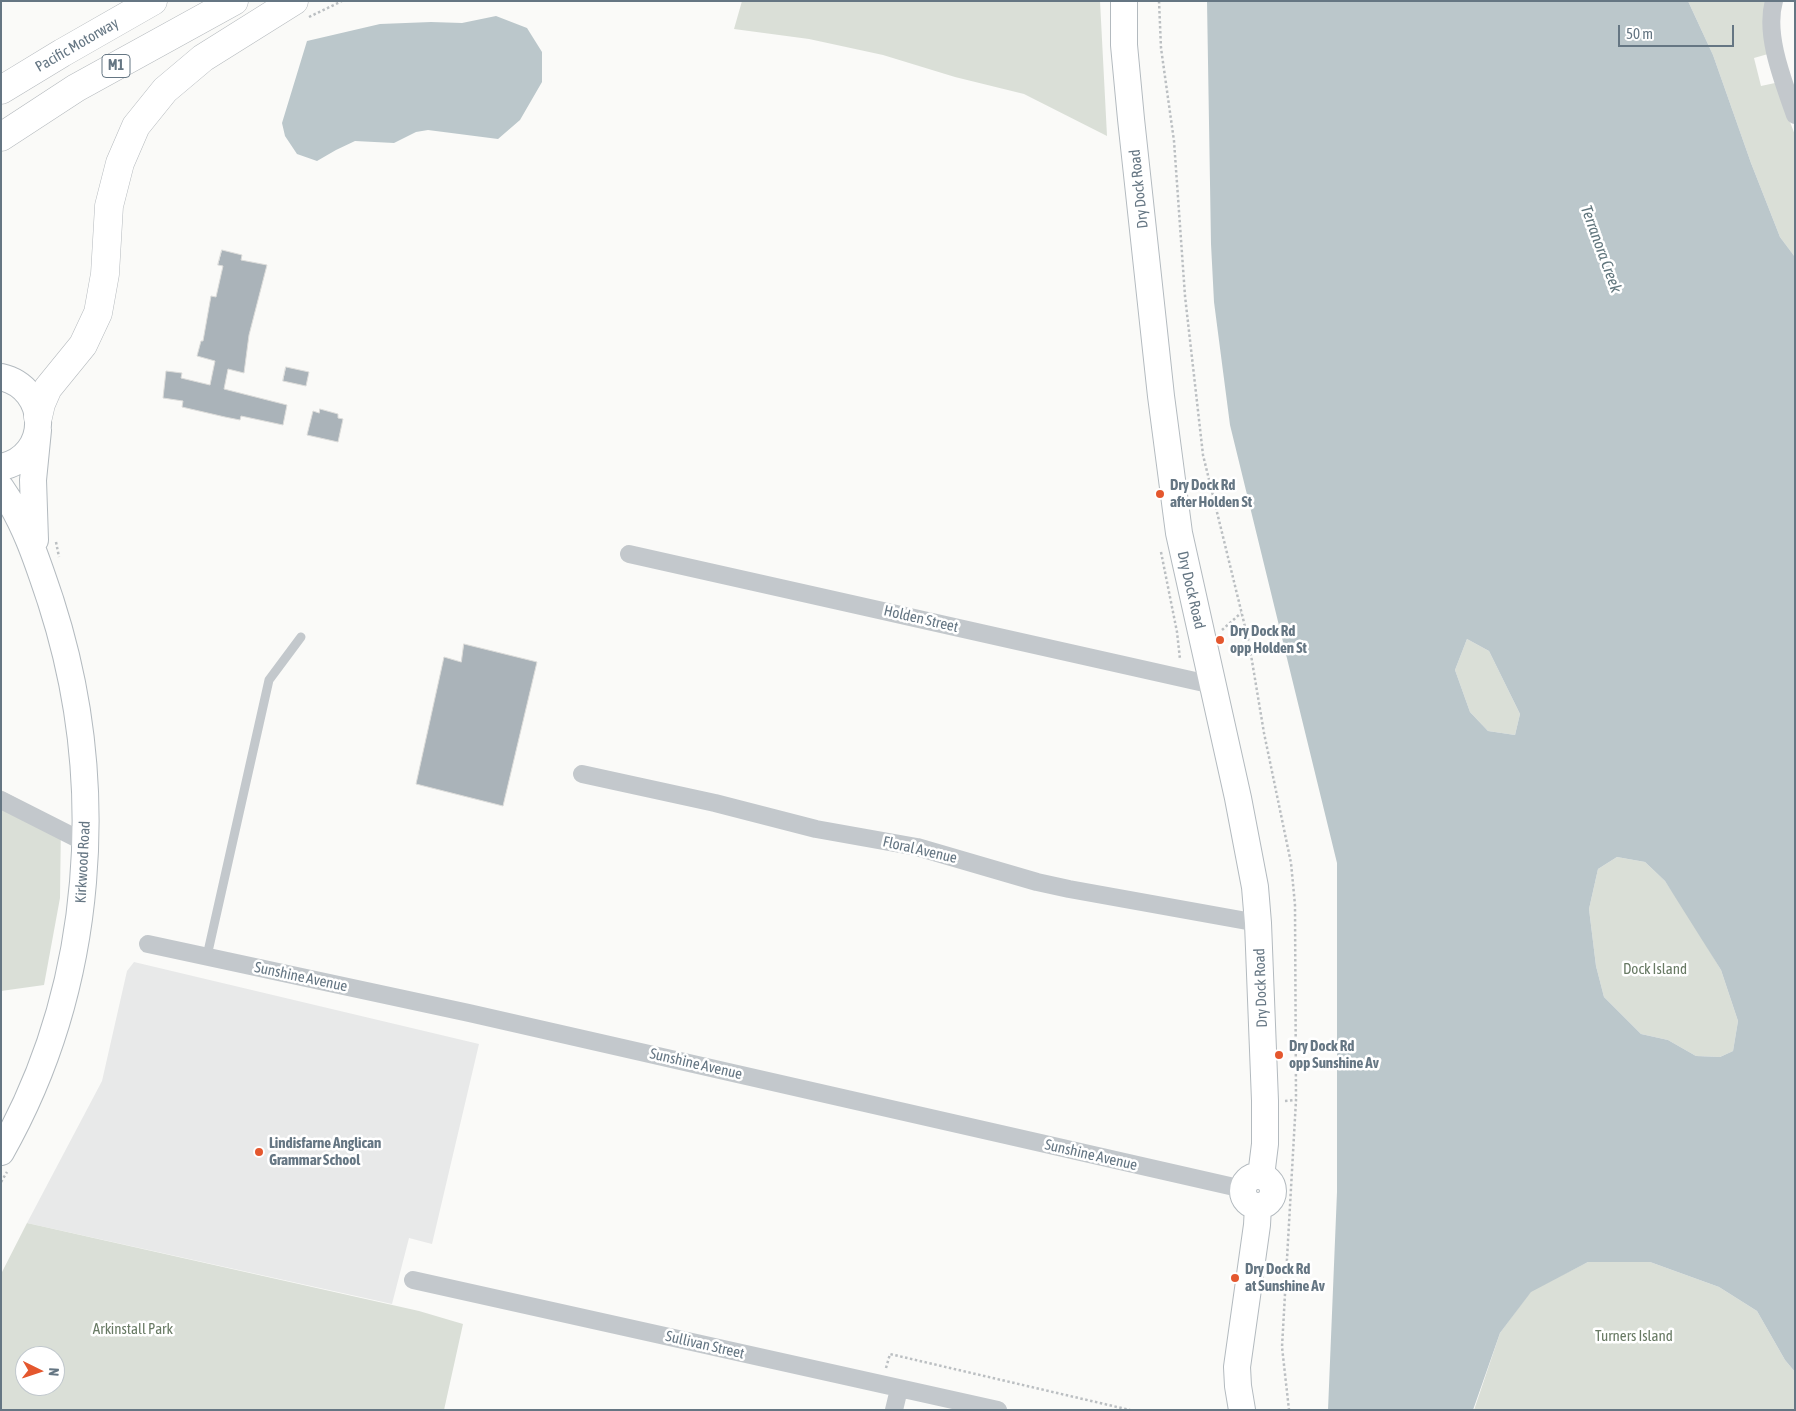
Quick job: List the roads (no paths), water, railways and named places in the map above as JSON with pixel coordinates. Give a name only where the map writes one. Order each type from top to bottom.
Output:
[{"type":"highway","name":"Pacific Motorway","points":[[1,90],[153,1]]},
{"type":"highway","name":"M1","points":[[1,137],[76,88],[234,1]]},
{"type":"highway","points":[[38,423],[44,396],[48,388],[83,345],[98,313],[105,274],[109,206],[120,163],[136,126],[165,90],[203,58],[299,11]]},
{"type":"street","name":"Dry Dock Road","points":[[1124,1],[1124,45],[1131,119],[1170,472],[1179,533],[1252,865],[1258,924],[1265,1144],[1254,1190],[1257,1225],[1237,1367],[1242,1410]]},
{"type":"street","points":[[1774,1],[1772,9],[1773,36],[1782,75],[1795,115]]},
{"type":"street","points":[[1,377],[15,382],[30,394],[34,402],[38,423],[31,448],[24,456],[1,467]]},
{"type":"street","name":"Kirkwood Road","points":[[38,423],[33,498],[35,544],[49,561]]},
{"type":"street","name":"Kirkwood Road","points":[[1,488],[20,520],[49,561],[60,629],[73,686],[84,766],[86,843],[82,902],[70,967],[44,1059],[6,1158]]},
{"type":"street","name":"Holden Street","points":[[629,554],[1212,685]]},
{"type":"street","name":"Floral Avenue","points":[[582,774],[715,803],[816,830],[917,847],[1037,882],[1258,924]]},
{"type":"street","points":[[1,800],[86,843]]},
{"type":"street","name":"Sunshine Avenue","points":[[148,944],[482,1016],[1254,1190]]},
{"type":"street","name":"Sullivan Street","points":[[413,1280],[998,1410]]},
{"type":"street","points":[[894,1410],[899,1389]]},
{"type":"lane","points":[[207,956],[269,680],[301,637]]},
{"type":"water","name":"Terranora Creek","points":[[1207,1],[1688,1],[1713,55],[1751,163],[1780,237],[1795,257],[1795,1372],[1785,1360],[1757,1311],[1719,1287],[1650,1262],[1588,1262],[1531,1292],[1500,1333],[1473,1410],[1328,1410],[1337,1192],[1337,863],[1230,425],[1214,302],[1211,244]],"holes":[[[1467,639],[1489,651],[1520,714],[1515,735],[1488,731],[1470,712],[1455,670]],[[1617,857],[1645,862],[1665,881],[1721,970],[1738,1021],[1733,1051],[1720,1057],[1696,1056],[1668,1040],[1641,1034],[1604,997],[1596,966],[1589,909],[1598,869]]]},
{"type":"water","points":[[496,16],[527,28],[542,52],[542,82],[520,120],[498,139],[428,130],[416,132],[394,143],[355,141],[317,161],[297,154],[285,136],[282,123],[307,41],[380,24],[462,23]]},
{"type":"place","name":"Dry Dock Rd after Holden St","points":[[1160,494]]},
{"type":"place","name":"Dry Dock Rd opp Holden St","points":[[1220,640]]},
{"type":"place","name":"Dry Dock Rd opp Sunshine Av","points":[[1279,1055]]},
{"type":"place","name":"Lindisfarne Anglican Grammar School","points":[[259,1152]]},
{"type":"place","name":"Dry Dock Rd at Sunshine Av","points":[[1235,1278]]},
{"type":"park label","name":"Dock Island","points":[[1655,969]]},
{"type":"park label","name":"Arkinstall Park","points":[[133,1329]]},
{"type":"park label","name":"Turners Island","points":[[1634,1336]]}]
